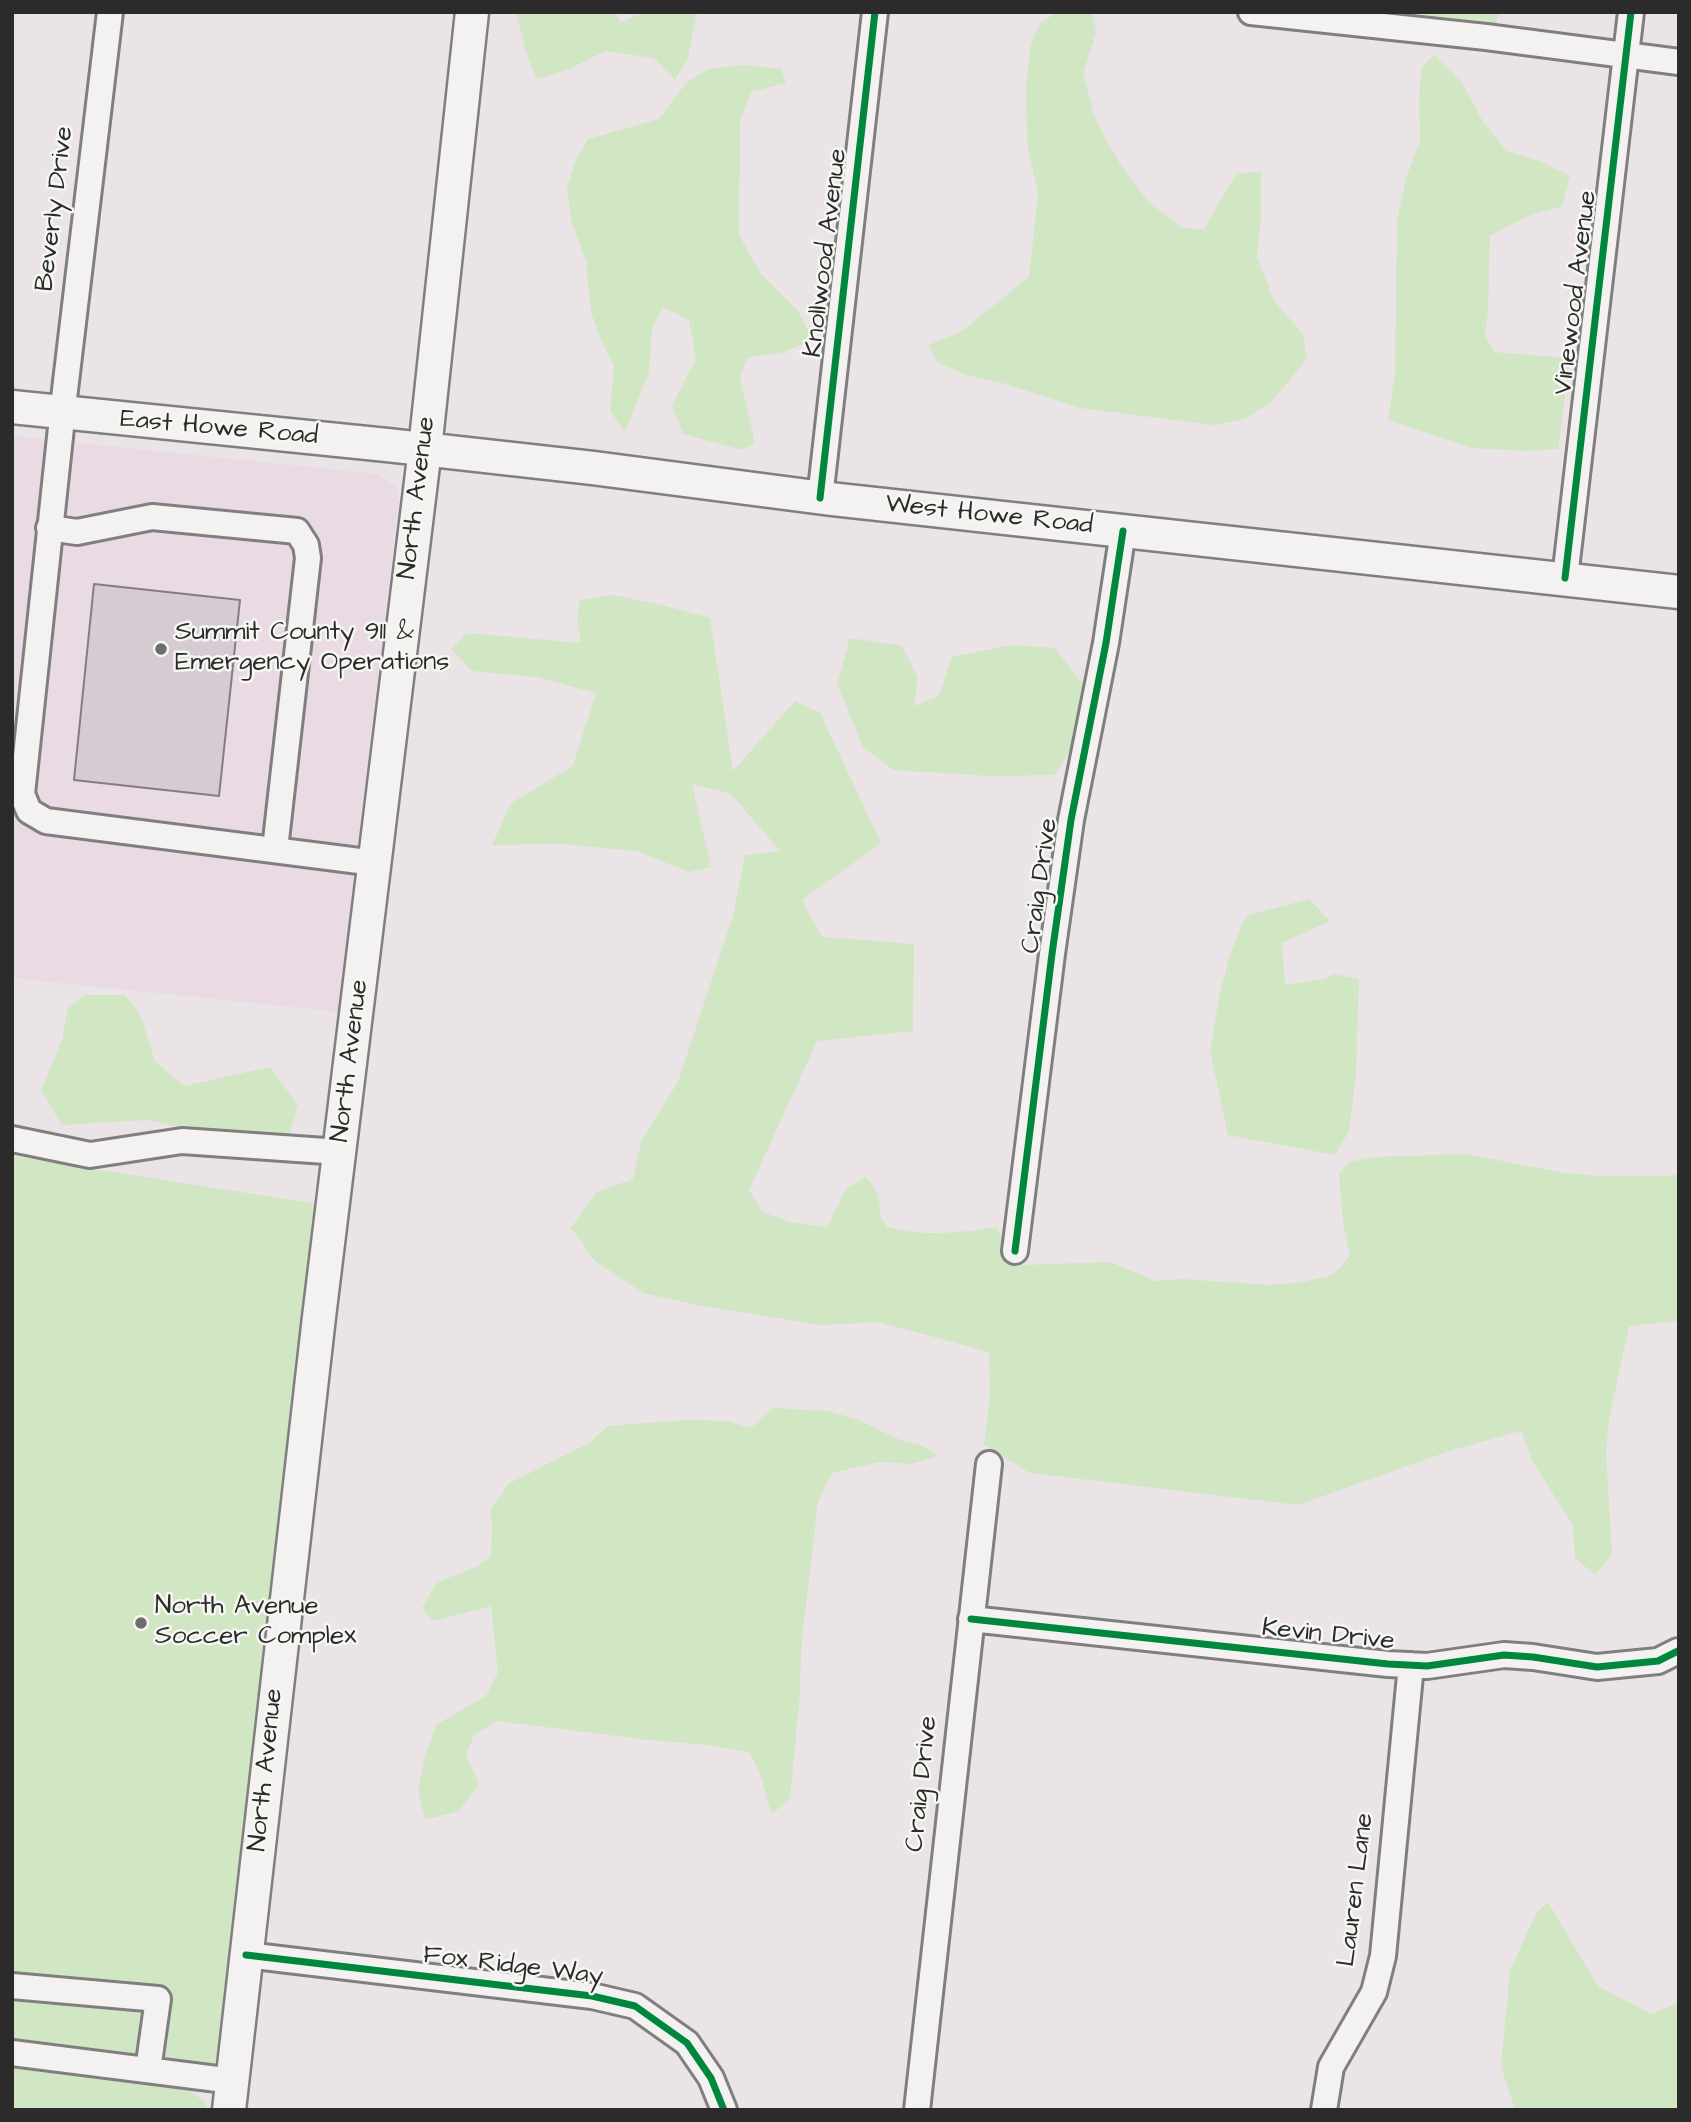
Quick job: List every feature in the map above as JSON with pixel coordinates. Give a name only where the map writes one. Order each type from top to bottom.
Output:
[{"type":"main road","name":"North Avenue","points":[[231,2095],[340,1152],[425,449],[472,12]]},
{"type":"main road","name":"East Howe Road","points":[[12,407],[425,449]]},
{"type":"main road","name":"West Howe Road","points":[[425,449],[820,498],[1679,592]]},
{"type":"street","name":"Beverly Drive","points":[[110,12],[49,528],[22,794],[29,811],[46,821],[375,863]]},
{"type":"street","name":"Knollwood Avenue","points":[[820,498],[875,12]]},
{"type":"street","name":"Vinewood Avenue","points":[[1565,578],[1631,12]]},
{"type":"street","points":[[1267,13],[1679,62]]},
{"type":"street","points":[[49,528],[77,532],[152,517],[297,531],[306,545],[308,558],[275,849]]},
{"type":"street","name":"Craig Drive","points":[[1015,1251],[1035,1079],[1069,833],[1106,643],[1123,531]]},
{"type":"street","points":[[12,1139],[90,1155],[181,1141],[340,1152]]},
{"type":"street","name":"Craig Drive","points":[[917,2110],[989,1464]]},
{"type":"street","name":"Kevin Drive","points":[[971,1619],[1427,1666],[1504,1655],[1597,1667],[1658,1661],[1678,1651]]},
{"type":"street","name":"Lauren Lane","points":[[1324,2110],[1331,2067],[1374,1992],[1383,1956],[1411,1665]]},
{"type":"street","name":"Fox Ridge Way","points":[[246,1955],[592,1996],[635,2006],[687,2043],[711,2078],[724,2110]]},
{"type":"street","points":[[12,1986],[158,1999],[148,2070]]},
{"type":"street","points":[[12,2053],[148,2070],[231,2095]]},
{"type":"shaded area","points":[[12,436],[377,474],[396,486],[399,498],[349,918],[341,1012],[12,978]]},
{"type":"green space","points":[[516,12],[615,12],[621,22],[646,12],[697,12],[688,58],[675,80],[654,58],[605,51],[569,69],[537,79],[526,52]]},
{"type":"green space","points":[[1058,12],[1092,12],[1096,33],[1083,74],[1096,121],[1120,164],[1148,201],[1182,228],[1204,229],[1237,173],[1261,172],[1257,257],[1274,301],[1303,334],[1307,359],[1272,401],[1245,419],[1215,425],[1080,408],[1002,383],[963,374],[937,362],[929,345],[962,331],[1029,277],[1038,193],[1027,144],[1026,86],[1031,45],[1040,23]]},
{"type":"green space","points":[[1407,12],[1499,12],[1496,23],[1448,29]]},
{"type":"green space","points":[[1434,55],[1461,81],[1482,120],[1506,151],[1542,162],[1570,176],[1562,206],[1525,217],[1490,236],[1485,335],[1494,352],[1570,358],[1558,449],[1526,451],[1472,448],[1388,420],[1395,374],[1397,220],[1407,175],[1420,141],[1419,98],[1422,67]]},
{"type":"green space","points":[[744,65],[781,69],[786,83],[751,92],[740,122],[739,235],[761,274],[799,312],[813,340],[784,352],[747,358],[740,378],[755,443],[742,450],[683,434],[672,405],[696,359],[689,320],[663,307],[652,329],[649,372],[625,432],[610,411],[614,366],[591,313],[586,261],[572,224],[567,188],[575,162],[588,139],[659,119],[686,83],[708,69]]},
{"type":"green space","points":[[612,595],[710,618],[733,771],[795,701],[820,713],[881,843],[802,900],[822,937],[914,944],[913,1031],[817,1041],[749,1190],[762,1212],[793,1223],[827,1227],[846,1189],[866,1177],[878,1194],[881,1217],[887,1227],[941,1233],[996,1227],[1021,1265],[1110,1262],[1155,1281],[1182,1279],[1271,1285],[1303,1282],[1333,1275],[1350,1256],[1343,1222],[1339,1173],[1350,1162],[1375,1157],[1466,1154],[1565,1173],[1669,1176],[1679,1173],[1679,1321],[1629,1326],[1609,1420],[1606,1452],[1612,1554],[1595,1575],[1575,1558],[1573,1526],[1532,1460],[1521,1431],[1452,1450],[1298,1505],[1030,1473],[984,1445],[990,1393],[989,1352],[879,1322],[821,1325],[701,1306],[643,1293],[595,1261],[571,1228],[597,1192],[633,1179],[642,1140],[678,1082],[733,916],[745,855],[780,851],[731,794],[692,784],[711,867],[689,872],[636,851],[561,844],[492,845],[511,803],[573,766],[596,693],[536,677],[472,671],[451,649],[467,633],[581,643],[577,619],[580,600]]},
{"type":"green space","points":[[850,638],[902,646],[918,677],[914,706],[939,696],[952,657],[1010,645],[1055,648],[1082,683],[1080,735],[1055,775],[990,776],[893,770],[863,747],[837,684]]},
{"type":"green space","points":[[1309,899],[1330,921],[1282,943],[1285,985],[1325,979],[1333,974],[1359,979],[1356,1074],[1349,1131],[1335,1155],[1228,1135],[1210,1051],[1230,954],[1246,916]]},
{"type":"green space","points":[[85,995],[125,995],[140,1014],[155,1061],[184,1086],[270,1067],[298,1105],[288,1139],[213,1134],[148,1120],[62,1125],[41,1091],[62,1040],[68,1008]]},
{"type":"green space","name":"North Avenue Soccer Complex","points":[[12,1156],[317,1204],[222,2067],[12,2042]]},
{"type":"green space","points":[[772,1408],[828,1411],[859,1420],[902,1441],[922,1446],[938,1456],[911,1464],[880,1462],[832,1473],[818,1502],[802,1640],[790,1798],[772,1814],[760,1775],[748,1752],[497,1721],[474,1735],[466,1755],[479,1784],[459,1811],[425,1820],[418,1792],[425,1756],[436,1725],[486,1696],[498,1672],[491,1606],[433,1621],[422,1608],[437,1582],[474,1568],[491,1557],[490,1511],[508,1484],[589,1443],[608,1426],[684,1420],[727,1421],[751,1428]]},
{"type":"green space","points":[[1548,1902],[1598,1986],[1651,2014],[1679,2003],[1679,2110],[1515,2110],[1501,2066],[1510,1971],[1536,1913]]},
{"type":"green space","points":[[12,2064],[159,2080],[187,2088],[206,2103],[208,2110],[12,2110]]},
{"type":"building","name":"Summit County 911 & Emergency Operations","points":[[94,584],[240,600],[219,796],[74,780]]},
{"type":"cycle path","points":[[820,498],[875,12]]},
{"type":"cycle path","points":[[1565,578],[1631,12]]},
{"type":"cycle path","points":[[1015,1251],[1071,820],[1106,643],[1123,531]]},
{"type":"cycle path","points":[[971,1619],[1427,1666],[1504,1655],[1597,1667],[1658,1661],[1678,1651]]},
{"type":"cycle path","points":[[246,1955],[592,1996],[635,2006],[687,2043],[711,2078],[724,2110]]},
{"type":"place","name":"Summit County 911 & Emergency Operations","points":[[161,649]]},
{"type":"place","name":"North Avenue Soccer Complex","points":[[141,1623]]}]
